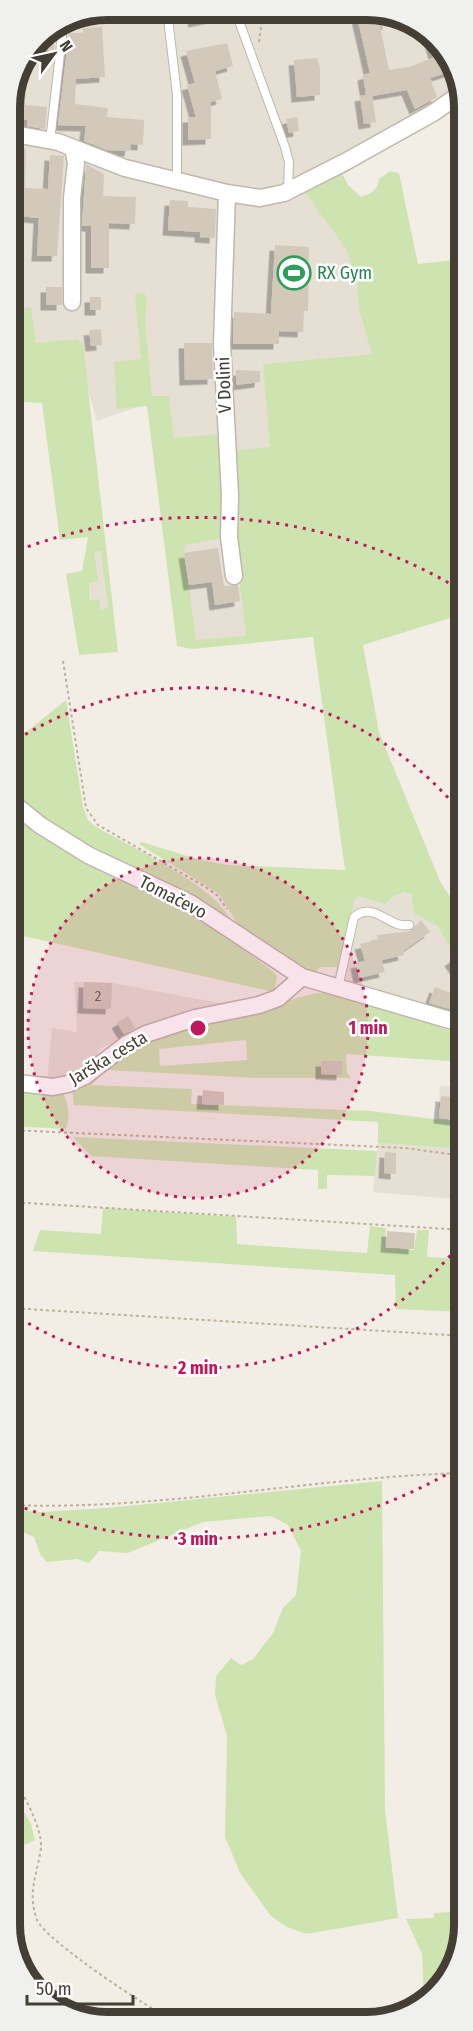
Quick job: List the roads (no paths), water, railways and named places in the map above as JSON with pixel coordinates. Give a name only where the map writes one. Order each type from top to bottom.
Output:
[{"type":"street","points":[[20,135],[73,148],[125,168],[227,193],[260,198],[288,191],[433,113],[453,99]]},
{"type":"street","points":[[72,302],[72,198],[75,163],[73,148]]},
{"type":"street","name":"V Dolini","points":[[227,193],[222,344],[230,495],[229,537],[234,576]]},
{"type":"street","name":"Tomačevo","points":[[20,809],[40,825],[88,855],[190,903],[302,977],[453,1021]]},
{"type":"street","name":"Jarška cesta","points":[[20,1083],[53,1087],[68,1084],[84,1076],[127,1044],[146,1034],[195,1018],[245,1009],[278,998],[302,977]]},
{"type":"lane","points":[[168,20],[177,95],[177,181]]},
{"type":"lane","points":[[238,20],[250,58],[285,147],[289,171],[288,191]]},
{"type":"lane","points":[[50,141],[62,32]]},
{"type":"lane","points":[[338,988],[354,917],[359,913],[372,911],[396,923],[409,925]]},
{"type":"place","name":"RX Gym","points":[[294,273]]}]
